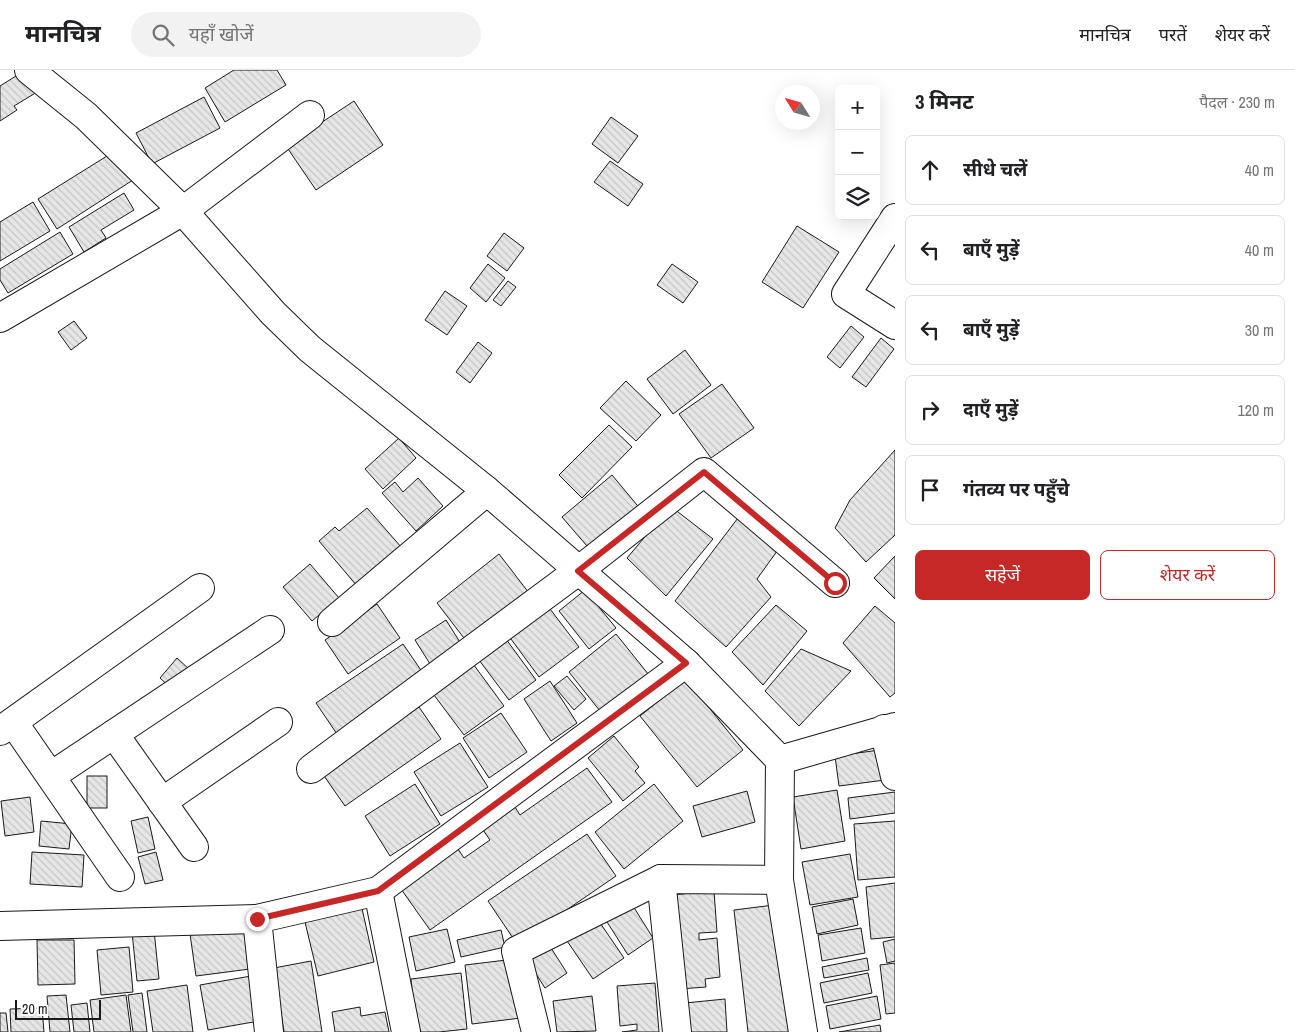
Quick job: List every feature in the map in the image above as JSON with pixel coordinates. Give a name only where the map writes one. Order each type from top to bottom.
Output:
[{"type":"street","points":[[29,70],[86,116],[183,211],[273,313],[310,349],[487,491],[686,663],[780,760],[779,880],[803,1032]]},
{"type":"street","points":[[0,318],[183,211],[310,115]]},
{"type":"street","points":[[895,218],[846,294],[895,325]]},
{"type":"street","points":[[311,770],[578,571],[704,472],[835,583]]},
{"type":"street","points":[[332,622],[487,491]]},
{"type":"street","points":[[120,877],[50,776],[6,726],[200,588]]},
{"type":"street","points":[[50,776],[270,630]]},
{"type":"street","points":[[0,926],[257,919],[378,891],[686,663]]},
{"type":"street","points":[[780,760],[856,737],[891,721],[895,776]]},
{"type":"street","points":[[162,802],[278,722]]},
{"type":"street","points":[[114,734],[194,847]]},
{"type":"street","points":[[536,1032],[516,951],[661,878],[779,880]]},
{"type":"street","points":[[661,878],[677,1032]]},
{"type":"street","points":[[378,891],[406,1032]]},
{"type":"street","points":[[257,919],[269,1032]]},
{"type":"building","points":[[234,70],[277,70],[286,85],[225,122],[205,88]]},
{"type":"building","points":[[24,71],[37,92],[14,106],[17,110],[0,121],[0,86]]},
{"type":"building","points":[[204,97],[220,128],[152,164],[136,133]]},
{"type":"building","points":[[354,101],[383,145],[316,190],[286,146]]},
{"type":"building","points":[[611,117],[638,136],[618,163],[592,144]]},
{"type":"building","points":[[115,151],[133,180],[57,229],[38,199]]},
{"type":"building","points":[[610,161],[643,184],[628,206],[594,182]]},
{"type":"building","points":[[124,193],[134,210],[101,230],[106,238],[84,252],[69,227]]},
{"type":"building","points":[[33,202],[50,231],[0,261],[0,222]]},
{"type":"building","points":[[797,226],[839,252],[803,308],[762,282]]},
{"type":"building","points":[[60,232],[73,254],[8,293],[0,280],[0,269]]},
{"type":"building","points":[[504,233],[524,248],[507,271],[487,256]]},
{"type":"building","points":[[488,264],[505,278],[486,302],[470,288]]},
{"type":"building","points":[[672,264],[698,282],[683,303],[657,285]]},
{"type":"building","points":[[508,281],[516,287],[501,306],[493,300]]},
{"type":"building","points":[[445,291],[467,306],[447,335],[425,320]]},
{"type":"building","points":[[74,321],[87,338],[71,350],[58,332]]},
{"type":"building","points":[[851,326],[864,337],[840,368],[827,357]]},
{"type":"building","points":[[881,338],[894,349],[866,387],[852,377]]},
{"type":"building","points":[[478,342],[492,353],[470,383],[456,372]]},
{"type":"building","points":[[685,350],[711,385],[673,414],[647,379]]},
{"type":"building","points":[[626,381],[661,415],[636,441],[600,408]]},
{"type":"building","points":[[722,384],[754,428],[711,458],[679,414]]},
{"type":"building","points":[[609,425],[632,447],[582,498],[559,475]]},
{"type":"building","points":[[399,438],[416,458],[383,489],[365,469]]},
{"type":"building","points":[[895,450],[895,535],[866,562],[835,528],[850,500]]},
{"type":"building","points":[[612,475],[642,511],[593,553],[562,517]]},
{"type":"building","points":[[418,478],[443,506],[416,531],[382,493],[395,482],[403,492]]},
{"type":"building","points":[[669,505],[713,539],[666,596],[627,558]]},
{"type":"building","points":[[367,508],[402,548],[357,586],[319,541],[335,527],[339,531]]},
{"type":"building","points":[[741,514],[780,547],[757,579],[771,597],[726,647],[675,601]]},
{"type":"building","points":[[499,554],[529,593],[467,642],[437,603]]},
{"type":"building","points":[[895,556],[895,599],[874,578]]},
{"type":"building","points":[[310,564],[339,598],[312,621],[283,587]]},
{"type":"building","points":[[585,590],[616,628],[589,649],[559,611]]},
{"type":"building","points":[[377,604],[400,638],[348,674],[325,640]]},
{"type":"building","points":[[547,605],[579,647],[539,677],[508,635]]},
{"type":"building","points":[[776,605],[807,631],[763,685],[732,652]]},
{"type":"building","points":[[875,606],[895,623],[895,693],[890,697],[843,643]]},
{"type":"building","points":[[446,620],[463,647],[432,667],[415,640]]},
{"type":"building","points":[[616,634],[653,680],[634,695],[628,688],[600,711],[569,672]]},
{"type":"building","points":[[503,635],[536,680],[509,700],[476,656]]},
{"type":"building","points":[[403,644],[427,679],[339,737],[316,703]]},
{"type":"building","points":[[801,649],[851,671],[799,726],[765,691]]},
{"type":"building","points":[[468,657],[504,706],[464,735],[428,687]]},
{"type":"building","points":[[177,658],[190,670],[173,690],[160,678]]},
{"type":"building","points":[[567,676],[586,699],[574,710],[554,686]]},
{"type":"building","points":[[686,679],[743,750],[697,787],[640,716]]},
{"type":"building","points":[[550,681],[577,723],[551,741],[524,699]]},
{"type":"building","points":[[419,707],[441,739],[345,806],[322,773]]},
{"type":"building","points":[[501,713],[527,752],[489,778],[463,738]]},
{"type":"building","points":[[614,736],[639,767],[635,771],[645,783],[623,801],[588,758]]},
{"type":"building","points":[[460,743],[488,787],[441,816],[414,772]]},
{"type":"building","points":[[880,750],[885,780],[839,786],[835,756]]},
{"type":"building","points":[[587,768],[612,802],[430,930],[401,889],[458,849],[464,858],[490,840],[481,827],[513,804],[520,815]]},
{"type":"building","points":[[87,776],[107,776],[107,808],[87,808]]},
{"type":"building","points":[[415,784],[440,824],[390,856],[365,816]]},
{"type":"building","points":[[654,784],[683,821],[624,869],[595,832]]},
{"type":"building","points":[[837,790],[845,841],[801,849],[793,797]]},
{"type":"building","points":[[747,791],[755,822],[702,837],[693,806]]},
{"type":"building","points":[[895,792],[895,813],[850,819],[848,798]]},
{"type":"building","points":[[30,797],[34,832],[5,836],[1,801]]},
{"type":"building","points":[[148,817],[155,849],[138,853],[131,821]]},
{"type":"building","points":[[41,821],[72,824],[69,849],[39,846]]},
{"type":"building","points":[[895,821],[895,877],[858,880],[854,824]]},
{"type":"building","points":[[587,834],[616,876],[517,944],[488,901]]},
{"type":"building","points":[[32,852],[84,855],[82,887],[30,884]]},
{"type":"building","points":[[156,852],[163,880],[145,884],[138,857]]},
{"type":"building","points":[[850,854],[858,897],[810,905],[802,862]]},
{"type":"building","points":[[895,883],[895,937],[871,939],[866,887]]},
{"type":"building","points":[[714,891],[717,932],[699,933],[699,940],[717,938],[720,977],[705,979],[706,987],[679,989],[672,895]]},
{"type":"building","points":[[628,898],[653,938],[628,955],[602,914]]},
{"type":"building","points":[[853,899],[858,925],[817,934],[812,907]]},
{"type":"building","points":[[361,904],[374,962],[318,976],[304,918]]},
{"type":"building","points":[[774,905],[789,1032],[748,1032],[734,910]]},
{"type":"building","points":[[594,914],[624,958],[593,979],[563,935]]},
{"type":"building","points":[[244,926],[250,969],[196,976],[190,934]]},
{"type":"building","points":[[861,928],[865,953],[822,961],[818,935]]},
{"type":"building","points":[[447,929],[455,962],[416,971],[409,937]]},
{"type":"building","points":[[154,930],[159,979],[137,981],[132,932]]},
{"type":"building","points":[[501,930],[505,947],[461,957],[457,940]]},
{"type":"building","points":[[544,937],[567,973],[545,988],[522,952]]},
{"type":"building","points":[[895,939],[895,961],[887,963],[883,942]]},
{"type":"building","points":[[37,940],[74,940],[75,984],[38,985]]},
{"type":"building","points":[[129,947],[133,992],[101,995],[97,950]]},
{"type":"building","points":[[867,958],[869,970],[824,978],[822,967]]},
{"type":"building","points":[[515,959],[521,1018],[472,1024],[465,965]]},
{"type":"building","points":[[311,961],[322,1032],[284,1032],[274,968]]},
{"type":"building","points":[[895,963],[895,1013],[886,1014],[880,965]]},
{"type":"building","points":[[461,973],[467,1029],[416,1032],[411,979]]},
{"type":"building","points":[[868,973],[872,993],[824,1003],[820,983]]},
{"type":"building","points":[[251,976],[259,1021],[208,1030],[200,985]]},
{"type":"building","points":[[655,983],[659,1032],[622,1032],[637,1030],[637,1024],[620,1026],[617,986]]},
{"type":"building","points":[[187,985],[193,1032],[153,1032],[147,991]]},
{"type":"building","points":[[142,993],[147,1032],[133,1032],[128,995]]},
{"type":"building","points":[[66,995],[70,1032],[50,1032],[47,996]]},
{"type":"building","points":[[126,995],[131,1032],[94,1032],[90,1000]]},
{"type":"building","points":[[592,996],[596,1031],[557,1032],[553,1001]]},
{"type":"building","points":[[877,996],[881,1019],[830,1029],[826,1006]]},
{"type":"building","points":[[725,999],[727,1032],[687,1032],[685,1003]]},
{"type":"building","points":[[87,1003],[90,1032],[74,1032],[71,1005]]},
{"type":"building","points":[[360,1007],[361,1016],[385,1012],[389,1032],[335,1032],[332,1012]]},
{"type":"building","points":[[42,1008],[44,1032],[11,1032],[10,1009]]},
{"type":"building","points":[[0,1013],[6,1013],[8,1032],[0,1032]]},
{"type":"building","points":[[880,1025],[881,1032],[839,1032]]},
{"type":"route","points":[[257,919],[378,891],[686,663],[578,571],[704,472],[835,583]]}]
